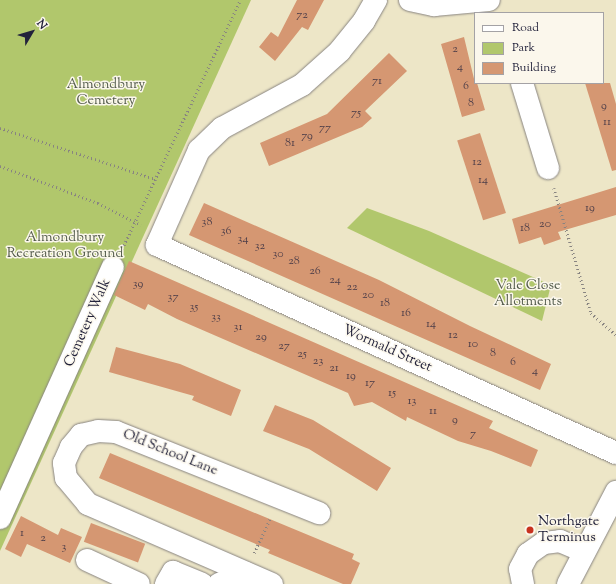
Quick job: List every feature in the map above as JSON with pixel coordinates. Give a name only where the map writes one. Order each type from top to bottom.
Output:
[{"type":"street","points":[[160,239],[198,150],[222,128],[302,85],[340,51],[364,21],[376,0]]},
{"type":"street","points":[[410,0],[434,5],[489,0]]},
{"type":"street","points":[[496,0],[500,12]]},
{"type":"street","points":[[522,84],[548,168]]},
{"type":"street","name":"Wormald Street","points":[[160,239],[616,453]]},
{"type":"street","name":"Cemetery Walk","points":[[0,518],[113,267]]},
{"type":"street","name":"Old School Lane","points":[[272,584],[88,504],[66,478],[64,463],[71,447],[81,435],[98,431],[116,432],[319,513]]},
{"type":"street","points":[[568,584],[583,551],[616,492]]},
{"type":"street","points":[[523,584],[520,569],[528,554],[544,543],[560,541],[583,551]]},
{"type":"street","points":[[87,560],[139,584]]},
{"type":"street","points":[[166,584],[173,572],[202,584]]},
{"type":"street","points":[[219,584],[246,573]]},
{"type":"path","name":"Cemetery Walk","points":[[113,267],[240,0]]},
{"type":"path","points":[[0,128],[155,179]]},
{"type":"path","points":[[0,166],[98,203],[160,239]]},
{"type":"path","points":[[548,168],[591,314],[616,336]]},
{"type":"path","points":[[246,573],[280,497]]},
{"type":"green space","points":[[0,0],[251,0],[0,551]]},
{"type":"green space","name":"Vale Close Allotments","points":[[367,208],[429,231],[551,285],[542,321],[347,228]]},
{"type":"building","points":[[297,0],[324,0],[308,30],[302,27],[275,61],[259,47],[271,32],[278,37]]},
{"type":"building","points":[[464,37],[474,84],[477,84],[485,110],[462,117],[441,44]]},
{"type":"building","points":[[389,53],[407,71],[365,111],[372,118],[362,127],[269,166],[260,143],[327,114]]},
{"type":"building","points":[[610,83],[616,104],[616,170],[612,171],[585,84]]},
{"type":"building","points":[[480,133],[506,213],[483,220],[457,140]]},
{"type":"building","points":[[616,187],[616,215],[558,232],[561,239],[544,245],[541,237],[519,244],[512,219]]},
{"type":"building","points":[[204,203],[379,280],[470,326],[551,364],[540,390],[189,235]]},
{"type":"building","points":[[129,261],[493,421],[489,428],[538,450],[531,467],[491,451],[458,441],[407,417],[406,421],[372,402],[354,406],[348,393],[177,319],[148,304],[145,310],[114,295]]},
{"type":"building","points":[[116,347],[180,364],[241,390],[231,416],[192,400],[194,396],[109,372]]},
{"type":"building","points":[[275,405],[313,420],[391,468],[377,491],[309,449],[263,431]]},
{"type":"building","points":[[110,453],[354,554],[352,559],[360,563],[351,584],[343,584],[268,553],[270,550],[99,478]]},
{"type":"building","points":[[21,516],[58,535],[61,528],[82,537],[70,563],[27,544],[21,557],[5,549]]},
{"type":"building","points":[[91,523],[145,544],[138,562],[84,542]]},
{"type":"place","name":"Northgate Terminus","points":[[530,530]]},
{"type":"park label","name":"Almondbury Cemetery","points":[[106,94]]},
{"type":"park label","name":"Almondbury Recreation Ground","points":[[65,246]]}]
